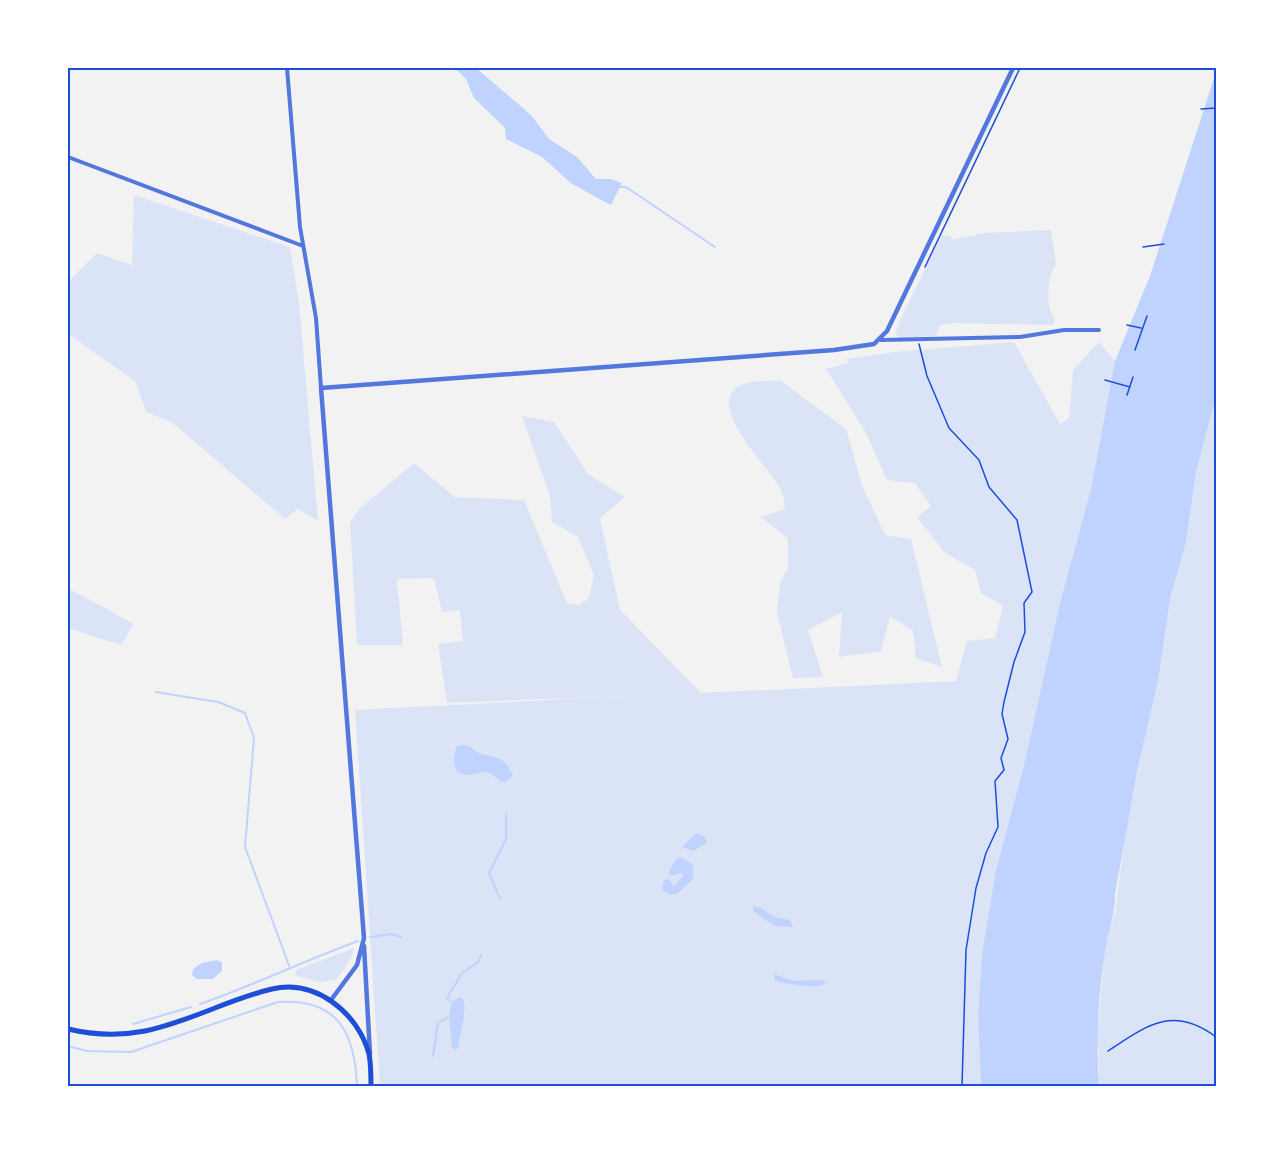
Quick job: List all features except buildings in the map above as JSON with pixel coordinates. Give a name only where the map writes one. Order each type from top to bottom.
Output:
[{"type":"main road","points":[[68,1029],[98,1034],[147,1031],[278,988],[307,991],[331,1000],[355,1023],[369,1056],[371,1086]]},
{"type":"street","points":[[287,68],[303,246],[316,318],[364,943],[369,1056]]},
{"type":"street","points":[[881,340],[1013,68]]},
{"type":"street","points":[[68,157],[303,246]]},
{"type":"street","points":[[321,388],[834,350],[866,346],[881,340],[1020,337],[1064,330],[1099,330]]},
{"type":"street","points":[[331,1000],[352,974],[364,943]]},
{"type":"path","points":[[923,270],[1020,68]]},
{"type":"path","points":[[1201,109],[1216,108]]},
{"type":"path","points":[[1143,247],[1164,244]]},
{"type":"path","points":[[1135,350],[1147,316]]},
{"type":"path","points":[[1127,325],[1143,328]]},
{"type":"path","points":[[918,340],[927,376],[949,428],[978,460],[989,487],[1020,525],[1031,596],[1024,603],[1025,632],[1014,662],[1002,714],[1008,739],[1001,758],[1004,770],[995,781],[994,789],[998,827],[986,853],[976,888],[966,950],[962,1086]]},
{"type":"path","points":[[1127,395],[1133,377]]},
{"type":"path","points":[[1105,380],[1130,387]]},
{"type":"path","points":[[1108,1052],[1145,1027],[1170,1021],[1195,1022],[1216,1037]]},
{"type":"shaded area","points":[[134,195],[290,247],[299,303],[318,521],[298,509],[285,519],[173,423],[146,412],[135,381],[68,334],[68,282],[97,253],[132,265]]},
{"type":"shaded area","points":[[1051,230],[1056,265],[1048,292],[1050,309],[1055,319],[1053,325],[953,323],[940,325],[936,336],[901,338],[895,334],[942,235],[951,236],[951,240],[984,233]]},
{"type":"shaded area","points":[[1014,342],[1060,424],[1069,418],[1073,370],[1099,342],[1115,361],[1091,489],[1060,603],[1024,765],[996,870],[982,954],[978,1014],[981,1086],[380,1086],[355,710],[626,696],[447,703],[438,644],[463,641],[460,610],[442,612],[434,578],[397,579],[403,645],[357,645],[350,523],[359,509],[414,463],[455,497],[524,500],[567,603],[578,605],[589,598],[594,575],[578,537],[552,522],[550,496],[522,416],[554,422],[588,474],[625,497],[600,518],[620,610],[701,693],[956,681],[967,641],[995,638],[1003,606],[981,593],[975,570],[944,552],[917,517],[931,506],[915,483],[887,480],[866,433],[826,369],[848,363],[846,359],[894,352]]},
{"type":"shaded area","points":[[780,380],[846,429],[862,485],[885,535],[911,539],[942,667],[916,658],[913,631],[890,616],[881,651],[839,657],[842,612],[808,630],[823,677],[793,678],[777,613],[780,583],[788,567],[788,539],[761,517],[785,509],[783,497],[775,481],[741,435],[732,418],[729,403],[733,391],[747,383]]},
{"type":"shaded area","points":[[1216,396],[1216,1086],[1099,1086],[1098,1031],[1104,954],[1115,911],[1127,823],[1159,667],[1170,599],[1186,542],[1196,472]]},
{"type":"shaded area","points":[[68,588],[134,624],[121,645],[68,628]]},
{"type":"shaded area","points":[[354,948],[352,957],[337,979],[320,982],[296,976],[296,970]]},
{"type":"water","points":[[445,68],[476,68],[531,115],[549,139],[577,157],[596,179],[611,179],[622,183],[611,205],[572,184],[542,157],[506,139],[505,128],[474,98],[466,79],[458,71]]},
{"type":"water","points":[[1216,72],[1216,396],[1196,472],[1186,542],[1170,599],[1158,680],[1137,772],[1105,950],[1098,1022],[1099,1086],[981,1086],[978,1014],[982,954],[996,870],[1024,765],[1060,603],[1091,489],[1115,361],[1150,276]]},
{"type":"water","points":[[464,745],[479,753],[500,759],[513,775],[505,783],[487,772],[460,774],[454,764],[455,754],[457,746]]},
{"type":"water","points":[[696,833],[705,837],[707,843],[693,851],[682,847]]},
{"type":"water","points":[[681,857],[693,865],[693,879],[678,893],[670,895],[662,889],[664,880],[669,879],[674,886],[684,875],[680,873],[672,876],[668,873],[677,858]]},
{"type":"water","points":[[753,906],[775,917],[790,920],[793,927],[775,926],[753,911]]},
{"type":"water","points":[[217,960],[222,962],[222,971],[213,979],[197,979],[192,975],[193,969],[202,963]]},
{"type":"water","points":[[774,974],[794,981],[823,980],[826,983],[809,986],[786,983],[775,981]]},
{"type":"water","points":[[460,997],[463,999],[464,1016],[459,1047],[455,1050],[452,1047],[450,1013],[452,1002]]},
{"type":"waterway","points":[[617,187],[626,187],[715,247]]},
{"type":"waterway","points":[[156,692],[218,702],[245,713],[254,738],[245,847],[290,968]]},
{"type":"waterway","points":[[500,899],[489,873],[506,839],[506,813]]},
{"type":"waterway","points":[[370,937],[392,934],[401,937]]},
{"type":"waterway","points":[[200,1004],[358,941]]},
{"type":"waterway","points":[[452,1002],[447,998],[462,973],[478,962],[481,955]]},
{"type":"waterway","points":[[68,1046],[87,1051],[131,1052],[278,1002],[299,1002],[329,1013],[339,1023],[347,1035],[352,1050],[357,1086]]},
{"type":"waterway","points":[[133,1024],[191,1007]]},
{"type":"waterway","points":[[433,1056],[438,1023],[450,1016]]},
{"type":"waterway","points":[[388,1086],[415,1086]]}]
